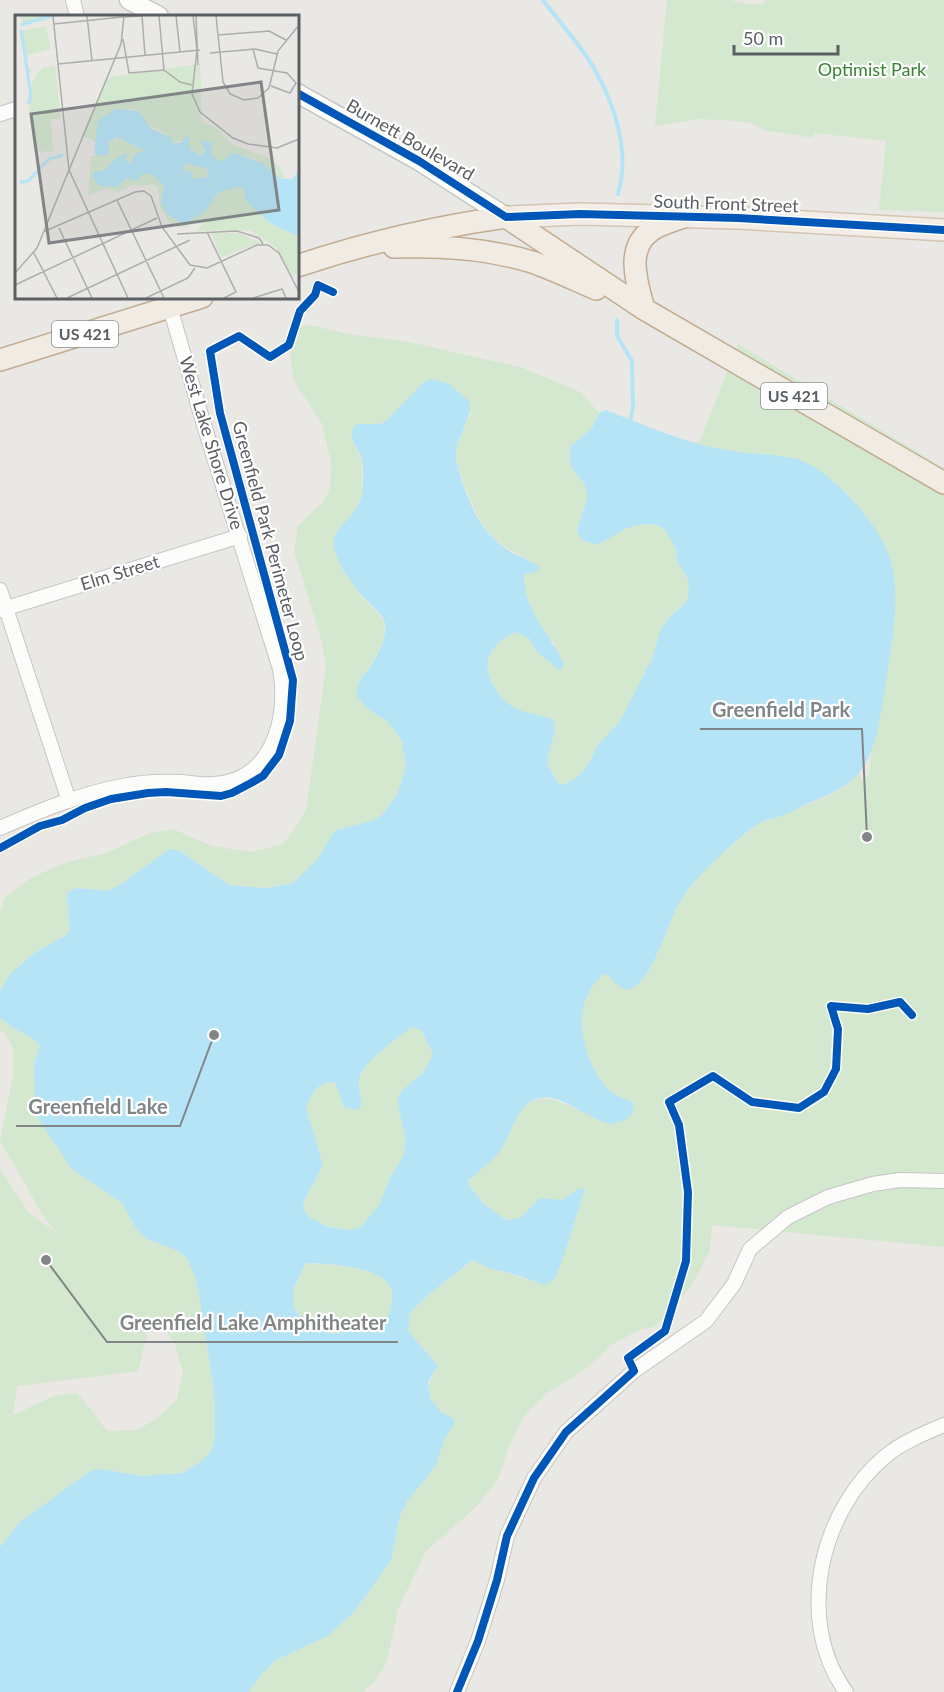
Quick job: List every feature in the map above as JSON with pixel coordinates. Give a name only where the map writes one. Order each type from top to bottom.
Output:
[{"type":"highway","points":[[644,309],[634,276],[635,252],[644,237],[657,226],[686,216]]},
{"type":"highway","points":[[298,266],[349,249],[449,225],[506,217]]},
{"type":"highway","name":"Burnett Boulevard","points":[[506,217],[644,309],[944,483]]},
{"type":"highway","points":[[349,249],[441,246],[484,250],[533,263],[644,309]]},
{"type":"highway","name":"US 421","points":[[0,360],[168,302],[195,298]]},
{"type":"main road","points":[[129,0],[157,15]]},
{"type":"main road","name":"Burnett Boulevard","points":[[298,94],[419,161],[506,217]]},
{"type":"main road","name":"South Front Street","points":[[506,217],[580,214],[686,216],[944,230]]},
{"type":"street","points":[[73,0],[77,15]]},
{"type":"street","points":[[0,114],[15,110]]},
{"type":"street","name":"West Lake Shore Drive","points":[[0,828],[107,789],[142,783],[171,781],[215,784],[235,780],[254,769],[270,751],[282,712],[283,684],[275,648],[204,425],[168,302]]},
{"type":"street","name":"Elm Street","points":[[3,610],[240,536]]},
{"type":"street","points":[[0,590],[3,610],[69,801]]},
{"type":"street","points":[[457,1692],[478,1641],[497,1580],[507,1536],[534,1478],[566,1432],[634,1371],[706,1321],[734,1284],[750,1250],[788,1217],[828,1197],[873,1184],[900,1180],[944,1181]]},
{"type":"street","points":[[846,1692],[833,1670],[820,1626],[821,1574],[827,1545],[849,1498],[871,1470],[899,1447],[944,1425]]},
{"type":"green space","name":"Optimist Park","points":[[667,0],[730,0],[763,5],[766,0],[944,0],[944,212],[879,210],[886,141],[814,133],[813,138],[764,130],[751,123],[736,121],[699,119],[655,126]]},
{"type":"green space","points":[[309,325],[349,334],[409,342],[523,368],[580,392],[599,413],[592,428],[570,447],[569,459],[573,470],[584,483],[588,496],[577,531],[597,545],[627,528],[643,524],[657,525],[665,530],[676,548],[677,561],[688,580],[689,594],[685,603],[662,627],[651,661],[620,721],[598,745],[586,768],[577,777],[563,785],[557,782],[547,763],[555,730],[553,719],[522,711],[506,702],[492,683],[487,666],[495,646],[516,632],[530,639],[537,652],[556,646],[533,612],[524,591],[524,573],[533,562],[507,548],[490,534],[466,489],[456,452],[471,413],[423,383],[386,421],[379,424],[356,424],[351,437],[362,462],[362,493],[359,506],[354,514],[336,532],[359,593],[379,614],[384,624],[382,642],[358,683],[367,708],[388,721],[402,741],[406,766],[397,795],[381,816],[374,820],[334,831],[318,859],[293,883],[267,888],[229,885],[180,851],[107,891],[76,888],[67,893],[70,930],[24,961],[0,991],[0,913],[4,899],[32,877],[68,862],[107,853],[147,834],[173,829],[212,846],[250,852],[284,844],[306,811],[326,667],[322,642],[294,551],[298,526],[325,500],[330,488],[331,461],[321,422],[294,381],[290,354],[296,327]]},
{"type":"green space","points":[[738,344],[944,468],[944,1247],[712,1225],[710,1251],[692,1285],[663,1319],[653,1327],[639,1330],[613,1344],[583,1371],[550,1391],[526,1413],[507,1451],[498,1480],[474,1509],[426,1551],[398,1609],[387,1661],[375,1681],[363,1692],[248,1692],[276,1660],[328,1636],[354,1612],[392,1559],[401,1514],[408,1500],[436,1466],[444,1440],[454,1424],[430,1399],[429,1386],[438,1366],[408,1331],[410,1313],[428,1295],[474,1260],[490,1268],[541,1284],[562,1261],[578,1211],[531,1207],[520,1218],[506,1220],[482,1202],[468,1184],[500,1150],[514,1120],[528,1104],[543,1099],[559,1102],[578,1110],[612,1092],[604,1085],[592,1064],[584,1039],[581,1015],[583,1004],[591,987],[605,974],[610,976],[652,965],[678,903],[713,860],[758,824],[829,796],[840,790],[859,772],[862,781],[869,775],[881,655],[661,471],[701,439]]},
{"type":"green space","points":[[0,1017],[40,1045],[34,1065],[73,1170],[122,1203],[137,1230],[147,1239],[178,1251],[186,1257],[196,1278],[214,1389],[215,1439],[211,1451],[203,1460],[182,1473],[140,1476],[103,1469],[20,1522],[0,1547],[0,1169],[29,1213],[58,1234],[47,1222],[0,1141],[13,1076],[13,1048],[5,1033],[0,1031]],"holes":[[[151,1318],[174,1341],[183,1373],[177,1399],[158,1418],[137,1430],[107,1431],[77,1393],[54,1396],[13,1415],[17,1386],[138,1371]]]},
{"type":"green space","points":[[413,1027],[422,1031],[433,1054],[423,1073],[402,1090],[397,1099],[406,1141],[404,1154],[391,1176],[379,1205],[361,1228],[350,1230],[328,1227],[309,1217],[303,1207],[323,1165],[306,1107],[314,1092],[329,1082],[336,1082],[344,1107],[361,1105],[359,1083],[363,1070],[383,1049]]},
{"type":"green space","points":[[306,1263],[355,1268],[379,1276],[388,1283],[392,1292],[387,1320],[380,1325],[332,1334],[307,1325],[294,1308],[294,1287]]},
{"type":"water","points":[[432,379],[449,384],[470,402],[469,416],[458,441],[456,455],[458,470],[468,498],[479,520],[492,536],[508,550],[540,568],[536,572],[524,574],[527,598],[564,664],[561,671],[537,652],[530,639],[516,632],[495,646],[487,666],[492,683],[506,702],[522,711],[553,719],[555,730],[547,763],[557,782],[563,785],[577,777],[586,768],[598,745],[620,721],[651,661],[662,627],[685,603],[689,594],[688,580],[677,560],[676,548],[665,530],[657,525],[643,524],[627,528],[597,545],[582,540],[577,531],[588,496],[584,483],[573,470],[569,459],[570,447],[592,428],[599,413],[606,410],[701,445],[786,457],[808,463],[833,481],[867,517],[888,553],[895,596],[894,625],[884,694],[872,750],[862,769],[842,788],[787,814],[758,824],[714,861],[682,898],[652,965],[636,986],[623,988],[605,974],[594,985],[586,998],[583,1013],[582,1028],[585,1044],[590,1060],[606,1087],[615,1095],[634,1103],[632,1114],[625,1120],[612,1124],[596,1119],[559,1100],[540,1098],[531,1101],[518,1115],[500,1151],[469,1180],[468,1184],[483,1203],[506,1220],[520,1218],[540,1198],[563,1200],[580,1188],[585,1189],[562,1261],[554,1279],[547,1284],[489,1268],[473,1260],[428,1295],[410,1313],[408,1331],[438,1366],[428,1382],[430,1398],[441,1412],[454,1419],[454,1424],[444,1440],[436,1466],[408,1500],[401,1514],[392,1559],[354,1612],[328,1636],[276,1660],[248,1692],[0,1692],[0,1547],[20,1522],[92,1470],[103,1469],[140,1476],[182,1473],[203,1460],[211,1451],[215,1439],[214,1389],[196,1278],[186,1257],[178,1251],[147,1239],[137,1230],[122,1203],[73,1170],[36,1115],[34,1065],[40,1045],[0,1017],[0,991],[11,973],[34,953],[65,936],[70,930],[67,893],[76,888],[107,891],[124,883],[170,849],[180,851],[229,885],[267,888],[293,883],[318,859],[334,831],[381,816],[397,795],[406,766],[402,741],[388,722],[367,708],[357,696],[359,682],[381,647],[385,629],[384,620],[348,577],[336,554],[333,541],[339,529],[356,509],[362,494],[363,465],[352,438],[353,429],[356,424],[379,424],[386,421],[423,383]],"holes":[[[413,1027],[422,1031],[433,1054],[423,1073],[402,1090],[397,1100],[406,1141],[404,1154],[391,1176],[379,1205],[361,1227],[350,1230],[328,1227],[309,1217],[303,1207],[323,1165],[306,1107],[320,1086],[335,1082],[344,1107],[356,1110],[362,1105],[359,1083],[363,1070],[383,1049]],[[306,1263],[355,1268],[379,1276],[392,1292],[387,1320],[380,1325],[332,1334],[307,1325],[294,1308],[294,1287]]]},
{"type":"waterway","points":[[543,0],[577,43],[603,84],[609,99],[622,147],[618,194]]},
{"type":"waterway","points":[[617,320],[617,336],[632,361],[633,406],[630,423]]},
{"type":"cycle path","points":[[298,94],[419,161],[506,217],[580,214],[738,218],[944,230]]},
{"type":"cycle path","name":"Greenfield Park Perimeter Loop","points":[[0,848],[40,826],[62,820],[85,808],[111,799],[166,792],[221,796],[232,793],[263,776],[279,755],[290,721],[293,680],[220,413],[210,351],[239,336],[270,357],[289,345],[300,311],[315,295],[318,285],[333,292]]},
{"type":"cycle path","points":[[457,1692],[478,1641],[497,1580],[507,1536],[534,1478],[566,1432],[634,1371],[628,1358],[665,1331],[686,1261],[688,1192],[679,1125],[669,1102],[713,1076],[752,1102],[799,1108],[824,1092],[836,1069],[838,1029],[831,1006],[868,1009],[900,1002],[912,1015]]},
{"type":"place","name":"Greenfield Park","points":[[867,837]]},
{"type":"place","name":"Greenfield Lake","points":[[214,1035]]},
{"type":"place","name":"Greenfield Lake Amphitheater","points":[[46,1260]]}]
